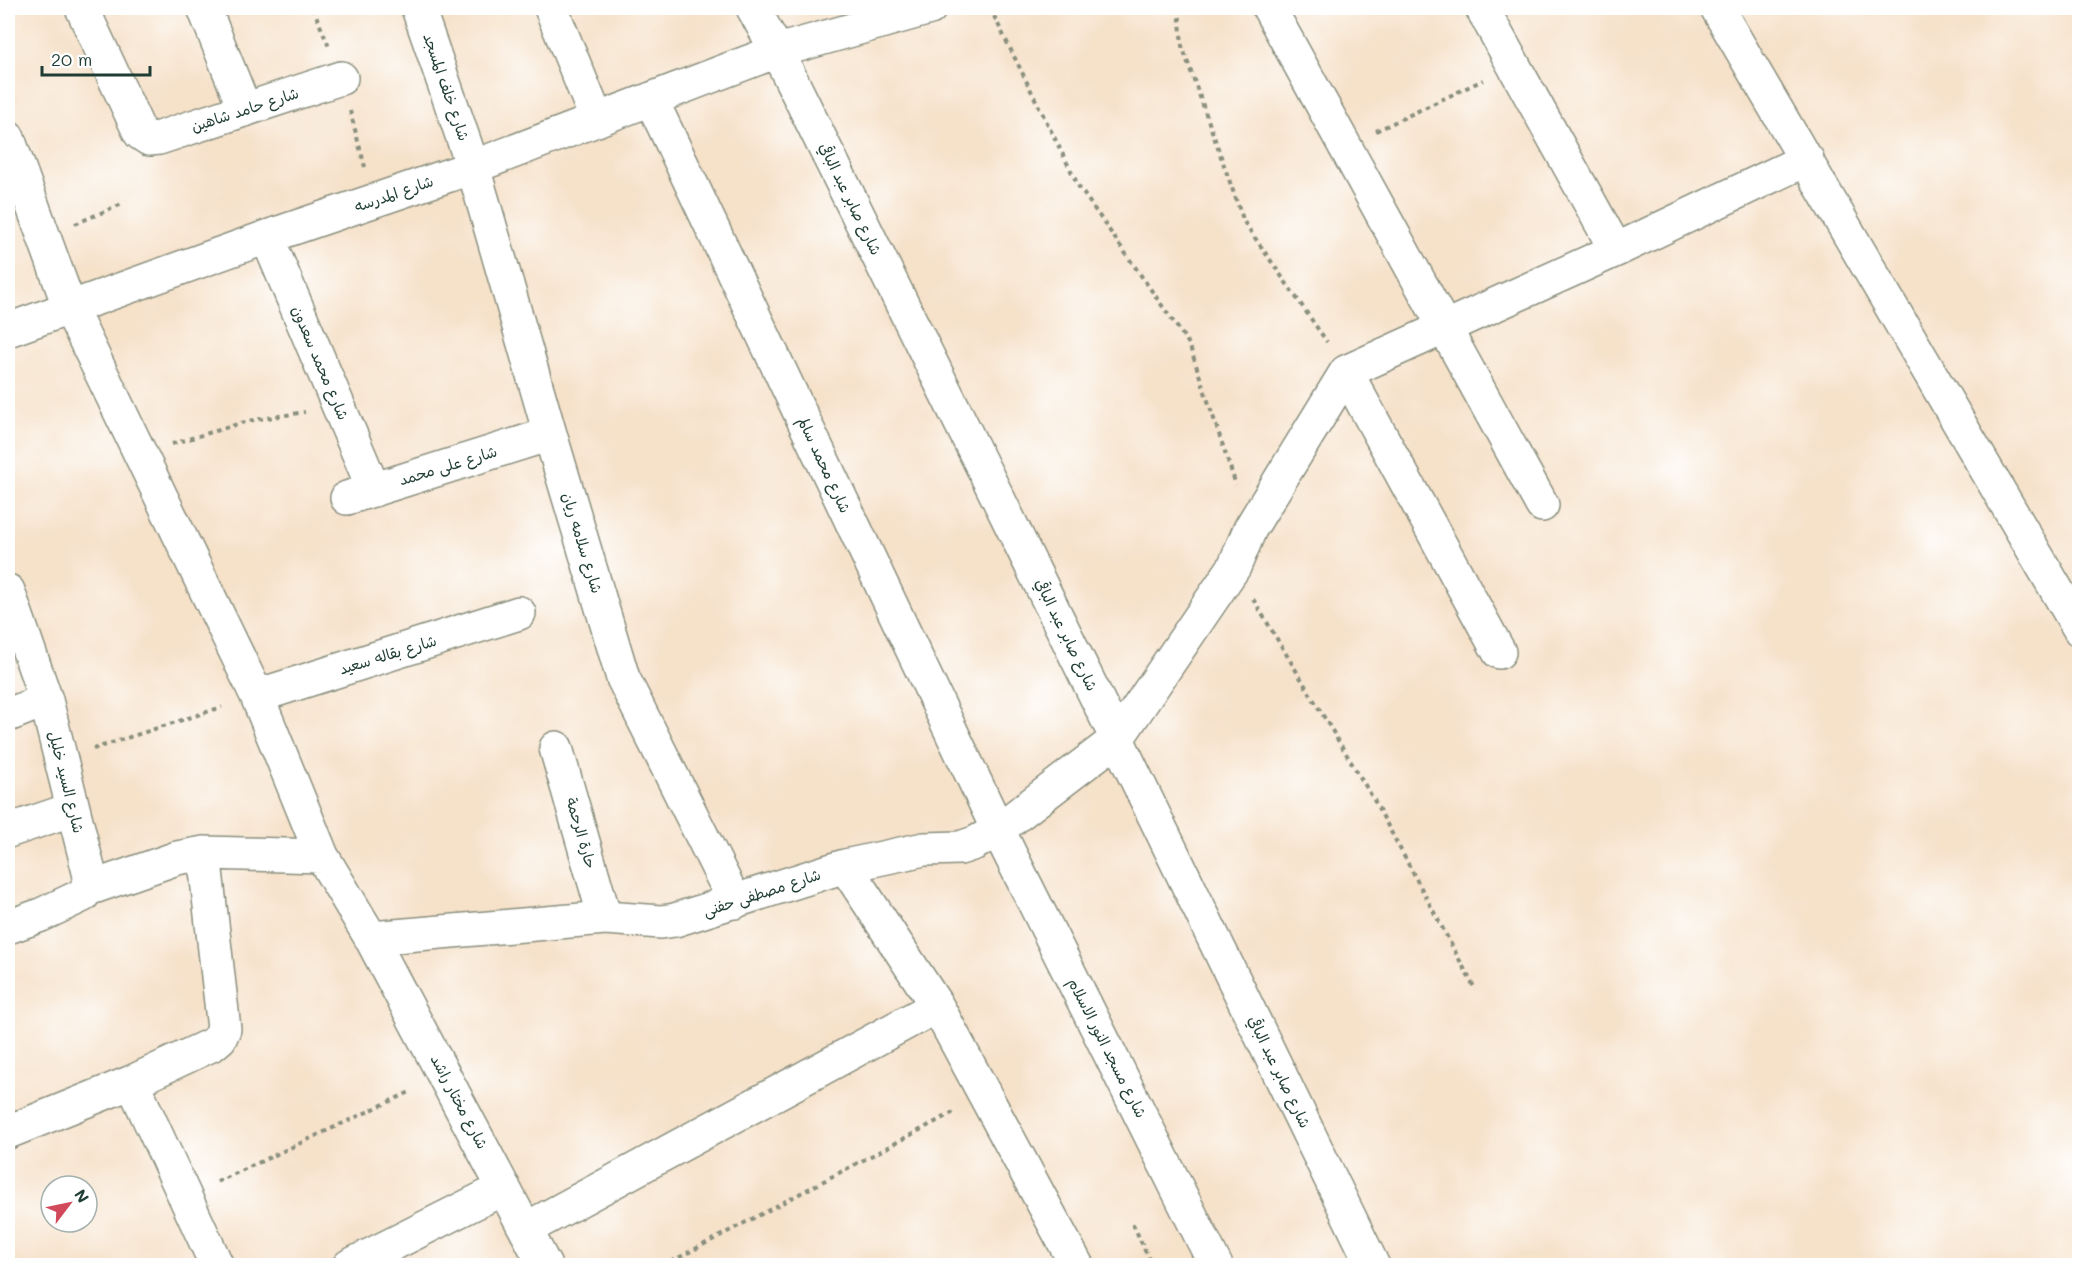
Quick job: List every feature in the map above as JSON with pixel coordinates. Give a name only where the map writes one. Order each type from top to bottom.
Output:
[{"type":"street","name":"شارع حامد شاهين","points":[[82,8],[140,134],[149,139],[159,138],[341,78]]},
{"type":"street","points":[[204,8],[245,110]]},
{"type":"street","name":"شارع خلف المسجد","points":[[418,8],[473,167]]},
{"type":"street","points":[[551,8],[597,120]]},
{"type":"street","name":"شارع صابر عبد الباقي","points":[[753,8],[777,51],[1117,739],[1373,1266]]},
{"type":"street","name":"شارع المدرسه","points":[[8,330],[69,306],[473,167],[777,51],[930,8]]},
{"type":"street","points":[[1269,8],[1542,505]]},
{"type":"street","points":[[1482,8],[1616,250]]},
{"type":"street","points":[[1717,8],[1807,159],[2079,630]]},
{"type":"street","name":"شارع محمد سالم","points":[[651,99],[998,830]]},
{"type":"street","name":"شارع مختار راشد","points":[[8,138],[69,306],[142,453],[257,696],[322,856],[371,938],[544,1266]]},
{"type":"street","points":[[1499,652],[1346,372],[1616,250],[1807,159]]},
{"type":"street","name":"شارع سلامه ريان","points":[[473,167],[623,678],[735,902]]},
{"type":"street","name":"شارع محمد سعدون","points":[[267,237],[338,407],[360,494]]},
{"type":"street","name":"شارع مصطفى حفنى","points":[[371,938],[606,918],[661,922],[675,920],[845,866],[924,849],[960,848],[975,843],[998,830],[1117,739],[1234,567],[1251,529],[1346,372]]},
{"type":"street","name":"شارع على محمد","points":[[360,494],[550,434]]},
{"type":"street","name":"شارع السيد خليل","points":[[8,591],[13,623],[45,700],[91,880],[88,889]]},
{"type":"street","name":"شارع بقاله سعيد","points":[[257,696],[519,614]]},
{"type":"street","points":[[8,715],[45,700]]},
{"type":"street","name":"حارة الرحمة","points":[[556,748],[606,918]]},
{"type":"street","points":[[8,831],[73,809]]},
{"type":"street","name":"شارع مسجد النور الاسلام","points":[[998,830],[1216,1266]]},
{"type":"street","points":[[8,1132],[132,1082],[213,1044],[220,1038],[224,1029],[204,853]]},
{"type":"street","points":[[8,927],[42,915],[76,899],[88,889],[177,858],[204,853],[322,856]]},
{"type":"street","points":[[845,866],[938,1006],[1077,1266]]},
{"type":"street","points":[[525,1229],[938,1006]]},
{"type":"street","points":[[132,1082],[217,1266]]},
{"type":"street","points":[[349,1266],[504,1188]]},
{"type":"path","points":[[990,8],[1079,187],[1189,344],[1251,529]]},
{"type":"path","points":[[1179,8],[1182,46],[1244,222],[1346,372]]},
{"type":"path","points":[[1344,146],[1514,66]]},
{"type":"path","points":[[341,78],[374,200]]},
{"type":"path","points":[[44,237],[122,204]]},
{"type":"path","points":[[142,453],[249,421],[338,407]]},
{"type":"path","points":[[1234,567],[1374,800],[1474,987]]},
{"type":"path","points":[[60,759],[257,696]]},
{"type":"path","points":[[185,1197],[445,1076]]},
{"type":"path","points":[[663,1266],[985,1095]]},
{"type":"path","points":[[1133,1224],[1152,1266]]}]
